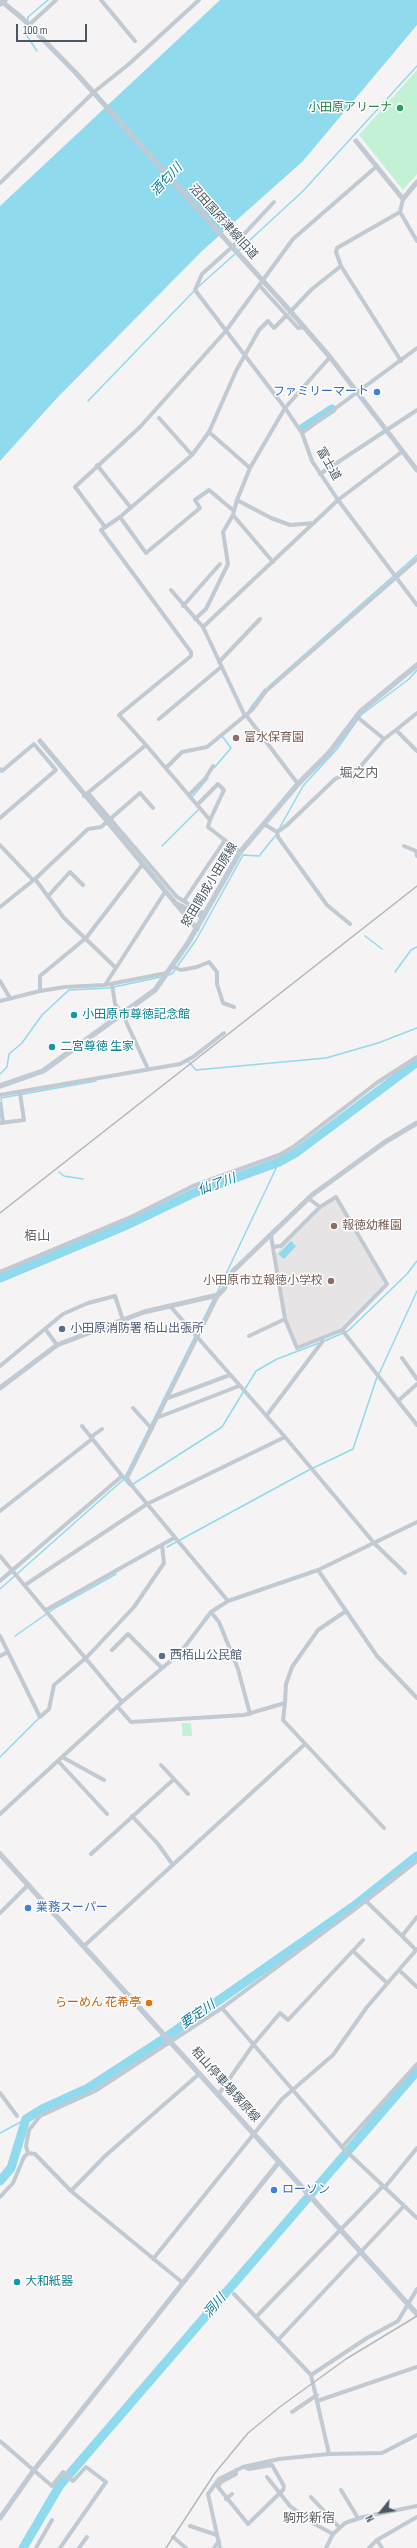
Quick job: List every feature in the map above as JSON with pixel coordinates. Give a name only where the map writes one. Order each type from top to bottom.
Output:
[{"type":"main road","name":"怒田開成小田原線","points":[[0,1086],[43,1071],[151,994],[173,967],[197,929],[240,852],[298,784],[329,753],[356,716],[417,666]]},
{"type":"main road","name":"栢山停車場塚原線","points":[[0,1854],[416,2312]]},
{"type":"street","points":[[29,25],[56,0]]},
{"type":"street","points":[[101,0],[135,41]]},
{"type":"street","points":[[0,183],[94,92],[128,64],[199,0]]},
{"type":"street","name":"沼田国府津線旧道","points":[[2,2],[29,25],[94,92],[284,304],[289,313],[305,327],[416,467]]},
{"type":"street","points":[[356,141],[403,198]]},
{"type":"street","points":[[105,527],[75,487],[97,465],[140,427],[225,332],[297,235],[377,166]]},
{"type":"street","points":[[417,182],[403,198],[400,212],[417,241]]},
{"type":"street","points":[[234,249],[274,202]]},
{"type":"street","points":[[400,212],[337,248],[336,252],[341,266],[401,361]]},
{"type":"street","name":"富士道","points":[[234,249],[202,274],[195,286],[198,296],[285,408],[302,434],[312,461],[320,474],[417,605]]},
{"type":"street","points":[[210,820],[119,715],[192,656],[191,652],[101,530],[131,508],[192,455],[209,432],[259,330],[268,321],[274,328],[312,289],[341,266]]},
{"type":"street","points":[[259,285],[289,313]]},
{"type":"street","points":[[302,434],[417,348]]},
{"type":"street","points":[[195,620],[206,609],[228,564],[223,532],[234,513],[237,500],[250,468],[285,408],[330,357]]},
{"type":"street","points":[[320,474],[417,410]]},
{"type":"street","points":[[159,418],[192,455]]},
{"type":"street","points":[[209,432],[250,468]]},
{"type":"street","points":[[203,627],[338,500],[403,451]]},
{"type":"street","points":[[97,465],[131,508]]},
{"type":"street","points":[[120,517],[146,554],[200,508],[195,500],[209,490],[234,513],[273,562]]},
{"type":"street","points":[[237,500],[271,518],[290,525],[314,523]]},
{"type":"street","points":[[166,768],[182,752],[207,747],[245,716],[266,691],[395,576],[417,559]]},
{"type":"street","points":[[183,606],[220,564]]},
{"type":"street","points":[[171,590],[195,620],[203,627],[245,716],[298,784]]},
{"type":"street","points":[[159,719],[220,664],[260,619]]},
{"type":"street","points":[[277,832],[287,825],[335,779],[360,767],[384,739],[417,713]]},
{"type":"street","points":[[356,716],[384,739]]},
{"type":"street","points":[[396,730],[417,752]]},
{"type":"street","points":[[40,741],[108,821],[177,897],[204,915]]},
{"type":"street","points":[[0,769],[2,771],[34,744],[56,770],[0,818]]},
{"type":"street","points":[[86,795],[146,745]]},
{"type":"street","points":[[189,795],[205,779],[214,766]]},
{"type":"street","points":[[197,805],[218,784],[224,790],[208,827],[240,852]]},
{"type":"street","points":[[0,907],[34,879],[88,829],[101,826],[140,793],[153,808]]},
{"type":"street","points":[[108,821],[142,865],[197,929]]},
{"type":"street","points":[[264,824],[277,832],[278,837],[327,905],[350,924]]},
{"type":"street","points":[[184,901],[225,840]]},
{"type":"street","points":[[0,845],[49,895],[64,918],[115,966]]},
{"type":"street","points":[[404,846],[416,851],[417,856]]},
{"type":"street","points":[[40,991],[40,976],[86,938],[142,865]]},
{"type":"street","points":[[49,895],[70,872],[83,885]]},
{"type":"street","points":[[105,985],[115,966],[165,892]]},
{"type":"street","points":[[174,902],[204,915]]},
{"type":"street","points":[[173,967],[181,970],[197,967],[209,962],[217,972],[217,984],[223,1003],[234,1007]]},
{"type":"street","points":[[0,1000],[65,987],[112,984],[169,972]]},
{"type":"street","points":[[0,981],[10,998]]},
{"type":"street","points":[[112,984],[115,1004],[123,1015],[148,1069]]},
{"type":"street","points":[[0,1095],[20,1093],[180,1064],[193,1057],[224,1032]]},
{"type":"street","points":[[0,1272],[133,1216],[193,1186],[282,1154],[378,1082],[417,1057]]},
{"type":"street","points":[[0,1104],[1,1123],[24,1120],[20,1093]]},
{"type":"street","points":[[128,1480],[218,1295],[224,1289],[232,1272],[271,1236],[308,1198],[385,1142],[417,1123]]},
{"type":"street","points":[[271,1236],[285,1319],[297,1348],[342,1330],[388,1284],[336,1197],[320,1207],[281,1246],[273,1247]]},
{"type":"street","points":[[308,1198],[320,1207]]},
{"type":"street","points":[[0,1388],[56,1345],[144,1312],[218,1295]]},
{"type":"street","points":[[0,1358],[2,1364],[68,1311],[115,1296],[123,1320]]},
{"type":"street","points":[[170,1306],[239,1386],[267,1415],[375,1544],[405,1573]]},
{"type":"street","points":[[249,1336],[285,1319]]},
{"type":"street","points":[[46,1330],[56,1345]]},
{"type":"street","points":[[342,1330],[417,1425]]},
{"type":"street","points":[[267,1415],[322,1342],[322,1339]]},
{"type":"street","points":[[402,1358],[417,1379]]},
{"type":"street","points":[[168,1398],[230,1375]]},
{"type":"street","points":[[398,1401],[417,1384]]},
{"type":"street","points":[[159,1417],[239,1386]]},
{"type":"street","points":[[133,1408],[152,1429]]},
{"type":"street","points":[[82,1426],[122,1476],[128,1480],[132,1488],[228,1601]]},
{"type":"street","points":[[0,1511],[102,1429]]},
{"type":"street","points":[[25,1584],[147,1504],[285,1437]]},
{"type":"street","points":[[0,1581],[122,1476]]},
{"type":"street","points":[[0,1814],[64,1758],[117,1706],[180,1653],[210,1612],[228,1601],[318,1570],[375,1544],[417,1522]]},
{"type":"street","points":[[46,1610],[174,1538]]},
{"type":"street","points":[[0,1636],[40,1717],[49,1709],[54,1685],[87,1657],[130,1612],[157,1574],[164,1563],[162,1545]]},
{"type":"street","points":[[0,1556],[87,1657],[122,1702]]},
{"type":"street","points":[[318,1570],[377,1656],[417,1698]]},
{"type":"street","points":[[346,1611],[318,1630],[311,1638],[287,1677],[283,1720],[384,1828]]},
{"type":"street","points":[[210,1612],[219,1622],[238,1669],[250,1714]]},
{"type":"street","points":[[112,1650],[128,1634],[162,1668]]},
{"type":"street","points":[[0,1656],[8,1652]]},
{"type":"street","points":[[117,1706],[131,1722],[195,1720],[250,1714],[285,1703]]},
{"type":"street","points":[[84,1946],[305,1744]]},
{"type":"street","points":[[64,1758],[104,1780]]},
{"type":"street","points":[[59,1762],[106,1814]]},
{"type":"street","points":[[161,1765],[188,1794]]},
{"type":"street","points":[[91,1854],[174,1779]]},
{"type":"street","points":[[132,1816],[158,1844],[173,1865]]},
{"type":"street","points":[[28,2153],[26,2146],[29,2130],[40,2116],[95,2091],[222,2008],[366,1901],[417,1861]]},
{"type":"street","points":[[0,1913],[28,1885]]},
{"type":"street","points":[[153,2259],[253,2134],[292,2090],[333,2055],[367,2007],[417,1950],[366,1901]]},
{"type":"street","points":[[402,1936],[417,1917]]},
{"type":"street","points":[[218,2094],[253,2045],[280,2013],[288,2020],[364,1940]]},
{"type":"street","points":[[353,1951],[387,1983]]},
{"type":"street","points":[[399,1970],[417,1986]]},
{"type":"street","points":[[222,2008],[342,2147],[417,2218]]},
{"type":"street","points":[[342,2147],[417,2064]]},
{"type":"street","points":[[71,2191],[105,2156],[199,2074]]},
{"type":"street","points":[[0,2093],[17,2116]]},
{"type":"street","points":[[256,2317],[384,2186],[417,2148]]},
{"type":"street","points":[[28,2153],[35,2154],[71,2191],[183,2283]]},
{"type":"street","points":[[0,2197],[13,2183],[24,2157],[28,2153]]},
{"type":"street","points":[[0,2518],[34,2470],[279,2162]]},
{"type":"street","points":[[278,2340],[404,2206]]},
{"type":"street","points":[[311,2375],[367,2338],[398,2321],[417,2289]]},
{"type":"street","points":[[234,2294],[311,2375],[317,2395],[329,2454]]},
{"type":"street","points":[[317,2401],[417,2367]]},
{"type":"street","points":[[292,2412],[317,2395]]},
{"type":"street","points":[[220,2548],[208,2494],[215,2483],[236,2470],[278,2459],[329,2454],[382,2453],[417,2436]]},
{"type":"street","points":[[0,2441],[52,2486],[63,2472],[73,2481],[86,2467],[106,2482],[60,2548]]},
{"type":"street","points":[[236,2470],[236,2474],[221,2482],[218,2487],[226,2499],[248,2524],[279,2494],[284,2486],[272,2465],[249,2469],[243,2467]]},
{"type":"street","points":[[267,2477],[279,2494],[311,2522],[333,2534]]},
{"type":"street","points":[[341,2490],[358,2518]]},
{"type":"street","points":[[226,2499],[232,2494]]},
{"type":"street","points":[[311,2497],[339,2527]]},
{"type":"street","points":[[326,2548],[333,2534],[339,2527],[358,2518],[417,2506]]},
{"type":"street","points":[[369,2548],[377,2540],[417,2517]]},
{"type":"street","points":[[36,2548],[52,2520]]},
{"type":"street","points":[[190,2526],[217,2535]]},
{"type":"street","points":[[79,2548],[87,2536]]},
{"type":"street","points":[[173,2537],[186,2548]]},
{"type":"street","points":[[377,2540],[382,2548]]},
{"type":"street","points":[[214,2548],[219,2541]]},
{"type":"shaded area","name":"小田原市立報徳小学校","points":[[333,1200],[337,1201],[384,1282],[383,1285],[337,1331],[298,1346],[287,1321],[275,1257],[277,1252],[321,1208]]},
{"type":"green space","name":"小田原アリーナ","points":[[417,70],[417,174],[403,190],[359,135]]},
{"type":"green space","points":[[182,1723],[191,1723],[192,1736],[182,1736]]},
{"type":"water","name":"酒匂川","points":[[220,0],[417,0],[417,25],[303,161],[202,251],[57,398],[0,461],[0,206]]},
{"type":"water","points":[[291,1241],[296,1246],[284,1259],[278,1254]]},
{"type":"waterway","points":[[28,21],[28,17],[48,0]]},
{"type":"waterway","points":[[27,25],[25,33],[37,51]]},
{"type":"waterway","points":[[238,251],[303,191],[417,66]]},
{"type":"waterway","points":[[198,287],[235,254]]},
{"type":"waterway","points":[[88,401],[194,291]]},
{"type":"waterway","points":[[303,428],[332,409]]},
{"type":"waterway","points":[[268,687],[417,555]]},
{"type":"waterway","points":[[279,829],[303,786],[337,749],[361,715],[409,679],[417,670]]},
{"type":"waterway","points":[[249,710],[265,689]]},
{"type":"waterway","points":[[214,768],[231,748],[222,736]]},
{"type":"waterway","points":[[192,797],[208,778]]},
{"type":"waterway","points":[[162,846],[198,810]]},
{"type":"waterway","points":[[167,975],[172,974],[196,940],[243,855],[259,856],[276,835]]},
{"type":"waterway","points":[[365,936],[382,949]]},
{"type":"waterway","points":[[395,972],[411,950],[417,947]]},
{"type":"waterway","points":[[0,1074],[7,1067],[9,1054],[22,1043],[42,1015],[69,990],[109,988],[161,977]]},
{"type":"waterway","points":[[188,1061],[196,1070],[326,1058],[378,1043],[417,1028]]},
{"type":"waterway","name":"仙了川","points":[[0,1278],[127,1225],[194,1193],[279,1162],[297,1152],[417,1062]]},
{"type":"waterway","points":[[4,1121],[1,1098],[96,1081]]},
{"type":"waterway","points":[[216,1295],[279,1162]]},
{"type":"waterway","points":[[59,1172],[64,1176],[83,1179]]},
{"type":"waterway","points":[[322,1342],[348,1331],[407,1274],[417,1261]]},
{"type":"waterway","points":[[379,1374],[417,1291]]},
{"type":"waterway","points":[[0,1589],[124,1479],[214,1298]]},
{"type":"waterway","points":[[124,1479],[130,1486],[222,1427],[256,1371],[277,1359],[319,1343]]},
{"type":"waterway","points":[[167,1547],[307,1471],[353,1449],[377,1377]]},
{"type":"waterway","points":[[15,1636],[55,1608],[116,1574]]},
{"type":"waterway","points":[[0,1757],[39,1718]]},
{"type":"waterway","name":"要定川","points":[[0,2181],[11,2168],[26,2119],[42,2109],[88,2088],[162,2040],[354,1906],[417,1856]]},
{"type":"waterway","name":"洞川","points":[[23,2548],[60,2485],[417,2071]]},
{"type":"waterway","points":[[0,2133],[26,2119]]},
{"type":"railway","points":[[0,1213],[417,886]]},
{"type":"railway","points":[[166,2548],[215,2473],[248,2433],[281,2406],[346,2359],[417,2316]]},
{"type":"place","name":"小田原アリーナ","points":[[400,108]]},
{"type":"place","name":"ファミリーマート","points":[[377,392]]},
{"type":"place","name":"富水保育園","points":[[236,738]]},
{"type":"place","name":"小田原市尊徳記念館","points":[[74,1015]]},
{"type":"place","name":"二宮尊徳 生家","points":[[52,1047]]},
{"type":"place","name":"報徳幼稚園","points":[[334,1226]]},
{"type":"place","name":"小田原市立報徳小学校","points":[[331,1281]]},
{"type":"place","name":"小田原消防署 栢山出張所","points":[[62,1329]]},
{"type":"place","name":"西栢山公民館","points":[[162,1656]]},
{"type":"place","name":"業務スーパー","points":[[28,1908]]},
{"type":"place","name":"らーめん 花希亭","points":[[149,2003]]},
{"type":"place","name":"ローソン","points":[[274,2190]]},
{"type":"place","name":"大和紙器","points":[[17,2282]]},
{"type":"district","name":"堀之内","points":[[359,774]]},
{"type":"district","name":"栢山","points":[[37,1237]]},
{"type":"district","name":"駒形新宿","points":[[309,2519]]}]
